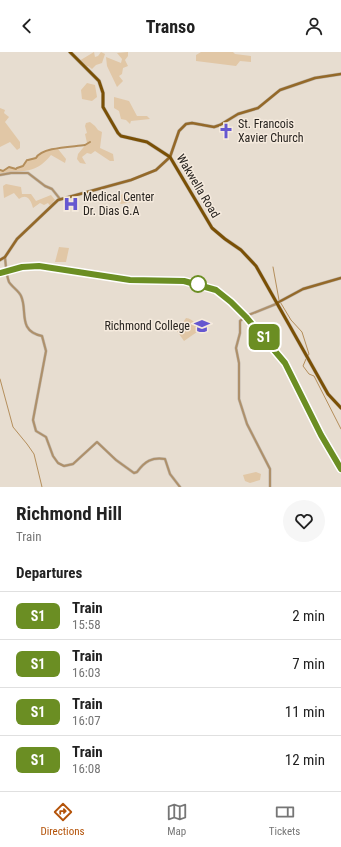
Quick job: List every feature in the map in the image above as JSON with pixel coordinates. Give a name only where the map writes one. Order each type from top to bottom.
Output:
[{"type":"main road","name":"Wakwella Road","points":[[70,52],[99,81],[103,93],[104,108],[121,136],[148,142],[171,158],[210,224],[221,236],[251,259],[328,394],[341,408]]},
{"type":"main road","points":[[0,260],[5,258],[17,239],[61,199],[131,180],[151,172],[171,158],[180,131],[186,124],[192,123],[214,127],[220,126],[238,114],[258,108],[280,90],[315,78],[341,74]]},
{"type":"main road","points":[[276,304],[303,289],[341,278]]},
{"type":"street","points":[[0,176],[11,173],[28,172],[44,186],[52,189],[61,199]]},
{"type":"street","points":[[5,258],[9,282],[22,299],[23,313],[27,325],[31,332],[42,336],[46,351],[33,420],[36,431],[47,438],[50,450],[58,463],[64,466],[73,464],[97,442],[116,460],[134,472],[137,472],[147,461],[158,458],[166,459],[170,474],[180,487]]},
{"type":"street","points":[[270,487],[270,469],[247,424],[240,404],[240,363],[236,348],[240,333],[240,321],[246,316],[276,304]]},
{"type":"shaded area","points":[[94,52],[95,57],[101,52],[105,54],[102,63],[96,65],[92,69],[88,66],[85,67],[79,61]]},
{"type":"shaded area","points":[[128,52],[128,56],[125,60],[128,66],[123,68],[122,74],[119,76],[123,81],[117,87],[107,66],[106,57],[121,63],[122,59],[117,53]]},
{"type":"shaded area","points":[[201,52],[233,52],[235,54],[251,56],[251,62],[240,61],[236,66],[196,61],[196,55]]},
{"type":"shaded area","points":[[87,83],[95,85],[97,97],[92,101],[82,99],[81,90]]},
{"type":"shaded area","points":[[114,97],[129,101],[137,116],[147,116],[150,119],[131,121],[130,124],[126,120],[121,119],[119,111],[114,108]]},
{"type":"shaded area","points":[[0,108],[5,110],[4,113],[9,117],[5,122],[20,142],[20,148],[17,150],[10,142],[0,147]]},
{"type":"shaded area","points":[[90,122],[102,132],[100,148],[113,154],[114,161],[110,161],[95,151],[91,154],[87,153],[82,157],[86,164],[80,163],[77,159],[78,154],[87,143],[85,126],[86,123]]},
{"type":"shaded area","points":[[50,149],[58,149],[66,159],[65,163],[51,155],[40,166],[34,169],[0,175],[0,170],[3,171],[9,167],[15,169],[23,166],[27,160]]},
{"type":"shaded area","points":[[6,184],[21,187],[22,194],[31,194],[36,201],[51,195],[55,200],[53,202],[54,204],[51,207],[48,203],[44,205],[40,203],[33,208],[30,200],[26,197],[19,199],[14,193],[4,198],[3,186]]},
{"type":"shaded area","points":[[125,193],[132,202],[121,204],[114,198]]},
{"type":"shaded area","points":[[59,247],[69,248],[66,262],[55,262]]},
{"type":"shaded area","points":[[186,318],[194,323],[197,332],[184,341],[177,331]]},
{"type":"shaded area","points":[[256,472],[261,474],[260,480],[250,483],[245,481],[243,475]]},
{"type":"waterway","points":[[28,160],[36,158],[39,154],[44,152],[65,147],[85,145],[90,142]]},
{"type":"waterway","points":[[17,168],[23,166],[27,160]]},
{"type":"waterway","points":[[0,170],[3,171],[9,167],[16,169]]},
{"type":"waterway","points":[[273,267],[279,300],[291,320],[302,332],[309,354],[308,356]]},
{"type":"waterway","points":[[306,359],[303,366],[309,374],[314,376],[341,429]]},
{"type":"waterway","points":[[0,379],[13,427],[34,454],[42,487]]},
{"type":"railway","points":[[0,273],[22,267],[39,266],[130,280],[184,281],[216,290],[246,317],[285,363],[321,435],[341,469]]},
{"type":"train","name":"S1","points":[[0,273],[15,268],[39,266],[130,280],[184,281],[216,290],[246,317],[285,363],[294,378],[321,435],[341,469]]},
{"type":"place","name":"St. Francois Xavier Church","points":[[226,131]]},
{"type":"place","name":"Medical Center Dr. Dias G.A","points":[[71,204]]},
{"type":"place","name":"Richmond College","points":[[202,326]]}]
